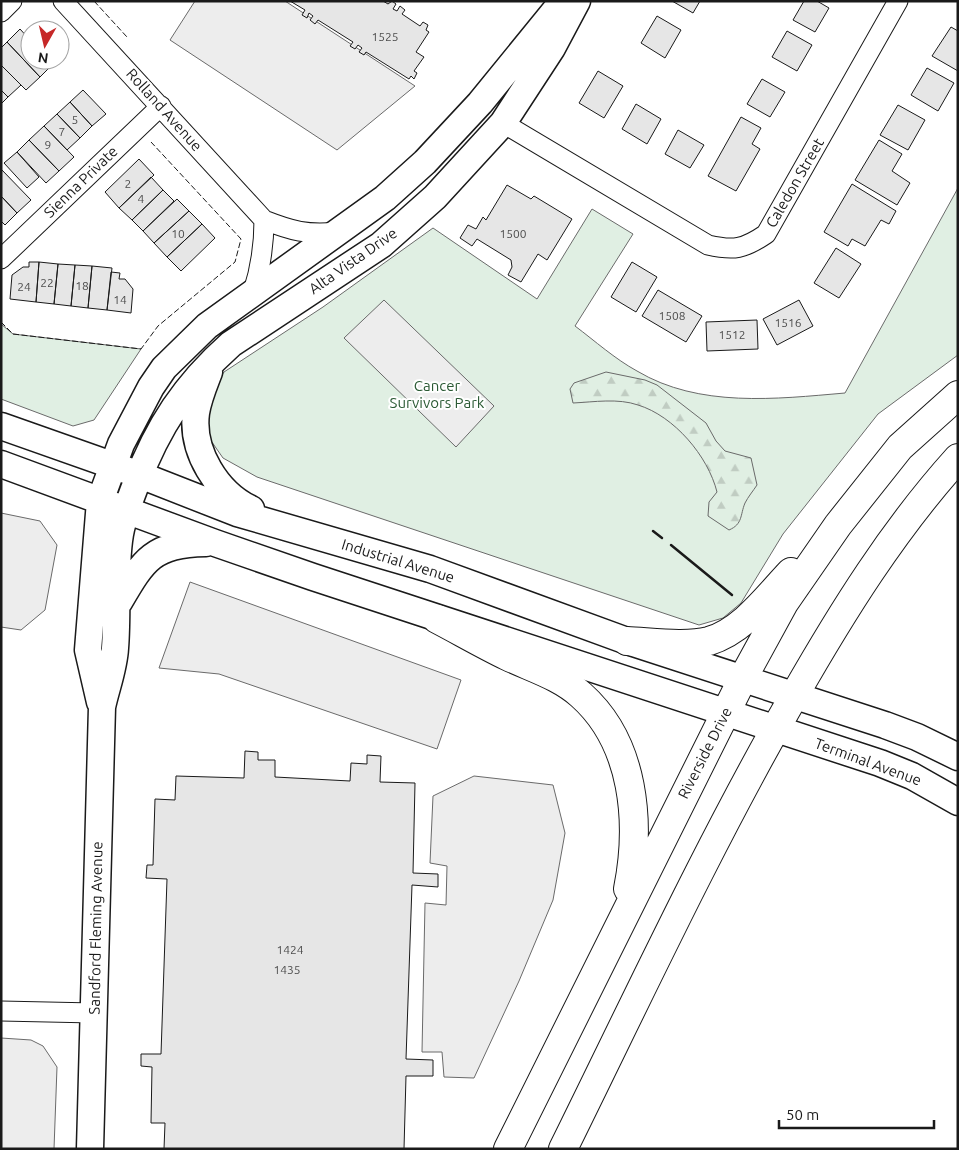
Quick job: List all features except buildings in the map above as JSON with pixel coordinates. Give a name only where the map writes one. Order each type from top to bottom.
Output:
[{"type":"main road","name":"Riverside Drive","points":[[508,1149],[743,678],[784,603],[838,525],[900,447],[958,395]]},
{"type":"main road","points":[[563,1149],[756,762],[775,728],[834,626],[933,487],[958,458]]},
{"type":"main road","points":[[627,641],[692,643],[709,641],[738,627],[838,525]]},
{"type":"main road","points":[[437,619],[509,657],[559,679],[581,695],[599,716],[613,738],[630,782],[635,814],[632,869],[617,929]]},
{"type":"street","points":[[1,12],[12,1]]},
{"type":"street","name":"Rolland Avenue","points":[[62,1],[161,106],[264,220],[292,231],[314,234],[337,232]]},
{"type":"street","points":[[100,501],[112,466],[138,409],[164,368],[207,326],[385,198],[425,162],[480,103],[563,1]]},
{"type":"street","name":"Alta Vista Drive","points":[[126,510],[153,444],[175,404],[214,359],[259,325],[382,245],[435,197],[503,123],[552,48],[577,1]]},
{"type":"street","name":"Caledon Street","points":[[503,123],[708,245],[729,250],[749,245],[766,234],[898,1]]},
{"type":"street","name":"Sienna Private","points":[[1,259],[161,106]]},
{"type":"street","points":[[253,292],[262,266],[265,239],[264,220]]},
{"type":"street","points":[[214,359],[196,413],[198,440],[208,468],[228,494],[246,507],[302,532]]},
{"type":"street","name":"Industrial Avenue","points":[[1,426],[140,475],[237,513],[430,569],[627,641],[794,696]]},
{"type":"street","points":[[1,464],[214,543],[437,619],[488,633],[775,728]]},
{"type":"street","name":"Sandford Fleming Avenue","points":[[100,501],[88,650],[102,707]]},
{"type":"street","name":"Sandford Fleming Avenue","points":[[90,1149],[102,707],[115,651],[120,537],[126,510]]},
{"type":"street","points":[[118,605],[137,571],[149,558],[169,547],[183,544],[214,543]]},
{"type":"street","points":[[794,696],[917,737],[958,757]]},
{"type":"street","name":"Terminal Avenue","points":[[775,728],[904,773],[958,802]]},
{"type":"street","points":[[1,1011],[94,1014]]},
{"type":"green space","name":"Cancer Survivors Park","points":[[958,188],[958,355],[878,414],[783,534],[741,603],[723,618],[699,625],[257,477],[223,458],[207,435],[209,396],[224,372],[323,307],[433,228],[537,299],[592,209],[633,234],[575,326],[613,355],[637,371],[661,383],[686,391],[712,396],[765,398],[845,393]]},
{"type":"green space","points":[[1,324],[13,334],[141,349],[94,420],[73,426],[1,399]]},
{"type":"green space","points":[[606,372],[645,380],[657,385],[706,423],[716,441],[725,451],[751,458],[757,485],[745,503],[739,522],[734,528],[729,530],[708,516],[709,502],[717,492],[712,478],[698,452],[688,439],[664,418],[651,410],[630,403],[606,401],[573,403],[570,389],[574,383]]},
{"type":"shaded area","points":[[195,1],[285,1],[415,86],[337,150],[170,40]]},
{"type":"shaded area","points":[[384,300],[494,406],[456,447],[344,338]]},
{"type":"shaded area","points":[[1,513],[40,521],[57,545],[45,610],[21,630],[1,627]]},
{"type":"shaded area","points":[[190,582],[461,680],[437,749],[219,674],[159,668]]},
{"type":"shaded area","points":[[474,776],[553,785],[565,833],[553,900],[519,981],[474,1078],[444,1077],[442,1052],[422,1052],[425,903],[446,905],[447,866],[430,863],[433,796]]},
{"type":"shaded area","points":[[1,1038],[31,1040],[43,1046],[57,1067],[54,1149],[1,1149]]},
{"type":"fence","points":[[94,1],[127,37]]},
{"type":"fence","points":[[1,322],[13,334],[141,349],[158,326],[235,262],[241,239],[151,142]]},
{"type":"wall","points":[[653,531],[662,538]]},
{"type":"wall","points":[[671,545],[732,595]]}]
